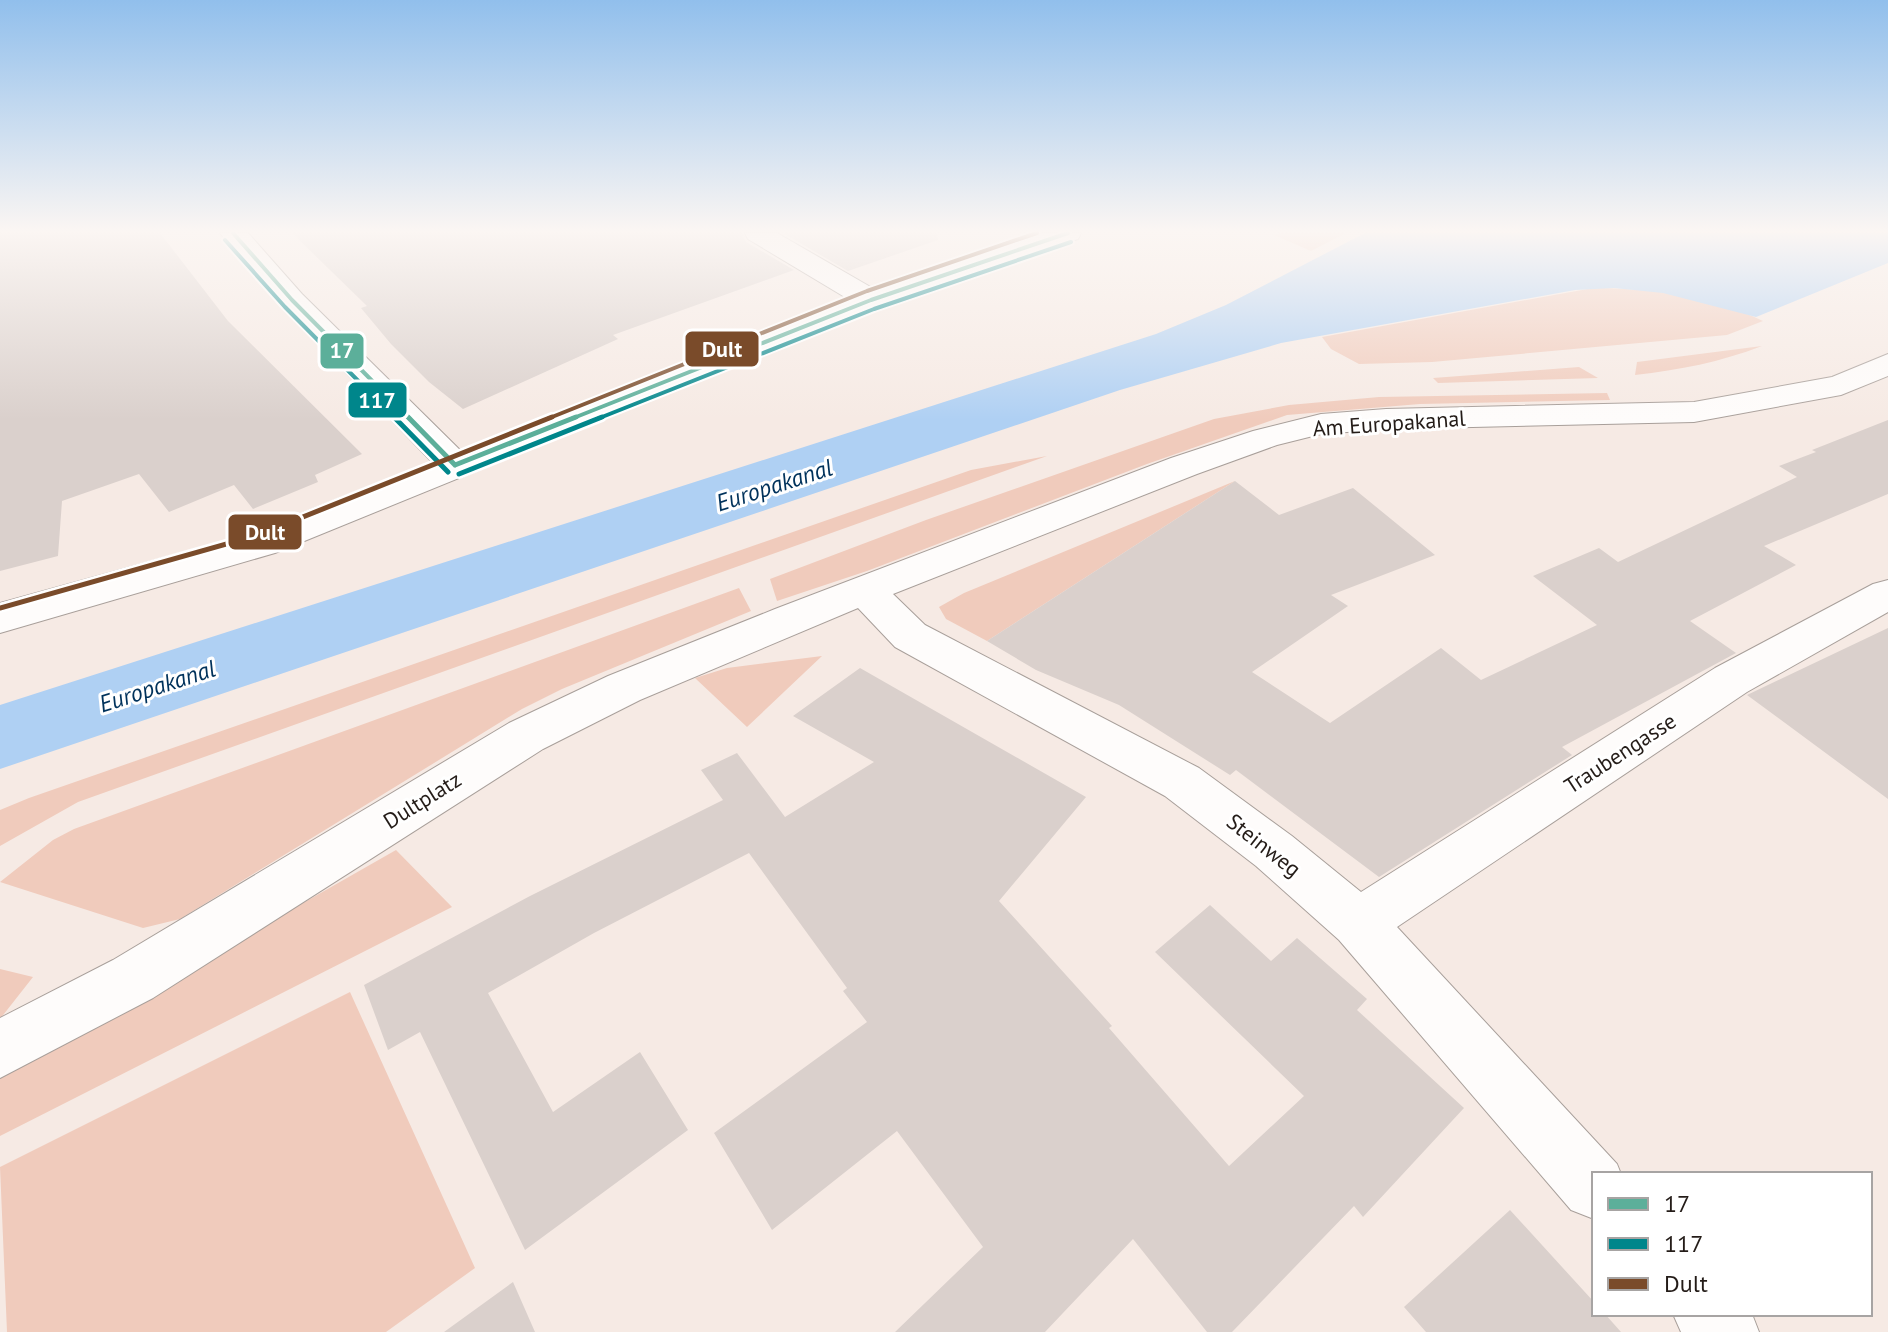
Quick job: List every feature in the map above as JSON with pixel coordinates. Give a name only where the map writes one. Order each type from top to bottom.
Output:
[{"type":"street","points":[[288,295],[455,465]]},
{"type":"street","points":[[863,295],[871,300]]},
{"type":"street","points":[[0,618],[261,544],[885,295]]},
{"type":"street","name":"Am Europakanal","points":[[864,590],[1184,466],[1265,438],[1321,424],[1386,419],[1694,412],[1841,385],[1888,364]]},
{"type":"street","name":"Steinweg","points":[[864,590],[910,636],[1182,782],[1274,851],[1358,923],[1592,1185]]},
{"type":"street","name":"Dultplatz","points":[[0,1049],[133,979],[526,736],[624,688],[864,590]]},
{"type":"street","name":"Traubengasse","points":[[1358,923],[1731,680],[1888,594]]},
{"type":"street","points":[[1710,1316],[1724,1332]]},
{"type":"shaded area","points":[[1553,295],[1681,295],[1723,305],[1763,321],[1727,335],[1432,362],[1359,364],[1331,349],[1322,337]]},
{"type":"shaded area","points":[[1762,346],[1700,365],[1635,375],[1637,362]]},
{"type":"shaded area","points":[[1579,367],[1598,378],[1438,383],[1433,378]]},
{"type":"shaded area","points":[[1607,393],[1610,400],[1420,404],[1287,415],[1147,464],[867,571],[777,601],[770,579],[926,520],[1214,419],[1289,405],[1379,397]]},
{"type":"shaded area","points":[[1047,456],[78,802],[0,846],[0,810],[29,798],[971,470]]},
{"type":"shaded area","points":[[1235,481],[987,641],[946,619],[939,607],[964,593]]},
{"type":"shaded area","points":[[739,588],[751,611],[562,689],[522,709],[180,919],[143,928],[0,882],[53,840],[74,829]]},
{"type":"shaded area","points":[[822,656],[747,727],[695,678],[727,668]]},
{"type":"shaded area","points":[[396,850],[452,907],[0,1136],[0,1076]]},
{"type":"shaded area","points":[[0,969],[33,977],[0,1019]]},
{"type":"shaded area","points":[[350,992],[475,1268],[386,1332],[7,1332],[0,1167]]},
{"type":"water","name":"Europakanal","points":[[1245,295],[1546,295],[1281,343],[1120,390],[0,769],[0,705],[1156,334]]},
{"type":"water","points":[[1671,295],[1809,295],[1756,317]]},
{"type":"building","points":[[0,295],[208,295],[228,321],[362,454],[315,475],[318,482],[253,509],[234,485],[169,512],[139,474],[62,501],[58,556],[0,571]]},
{"type":"building","points":[[356,295],[724,295],[613,335],[618,339],[463,409],[429,382],[391,344],[361,308],[367,306]]},
{"type":"building","points":[[1888,420],[1888,494],[1764,546],[1796,565],[1690,621],[1736,653],[1562,747],[1572,755],[1379,877],[1236,770],[1230,775],[1119,705],[1036,670],[987,641],[1235,481],[1279,515],[1353,488],[1435,555],[1331,595],[1348,606],[1252,672],[1330,723],[1441,648],[1481,680],[1597,625],[1533,576],[1599,548],[1618,562],[1797,477],[1779,466]]},
{"type":"building","points":[[1888,628],[1888,799],[1747,695]]},
{"type":"building","points":[[860,668],[1086,797],[999,901],[1112,1026],[1109,1028],[1229,1166],[1304,1096],[1155,952],[1210,905],[1271,961],[1297,938],[1367,999],[1357,1010],[1464,1108],[1363,1217],[1354,1206],[1232,1332],[1207,1332],[1133,1239],[1045,1332],[895,1332],[983,1247],[897,1131],[772,1230],[714,1133],[867,1022],[843,991],[847,988],[749,853],[594,933],[488,993],[553,1112],[640,1052],[688,1130],[525,1250],[420,1032],[388,1050],[364,985],[530,896],[723,800],[701,770],[737,753],[785,817],[874,762],[793,716]]},
{"type":"building","points":[[1510,1210],[1592,1300],[1592,1316],[1607,1316],[1621,1332],[1426,1332],[1404,1307]]},
{"type":"building","points":[[513,1282],[535,1332],[444,1332]]},
{"type":"transit line","name":"117","points":[[274,295],[448,472]]},
{"type":"transit line","name":"17","points":[[288,295],[455,465]]},
{"type":"transit line","name":"Dult","points":[[0,608],[258,535],[857,295]]},
{"type":"transit line","name":"17","points":[[455,465],[885,295]]},
{"type":"transit line","name":"117","points":[[459,474],[915,295]]}]
